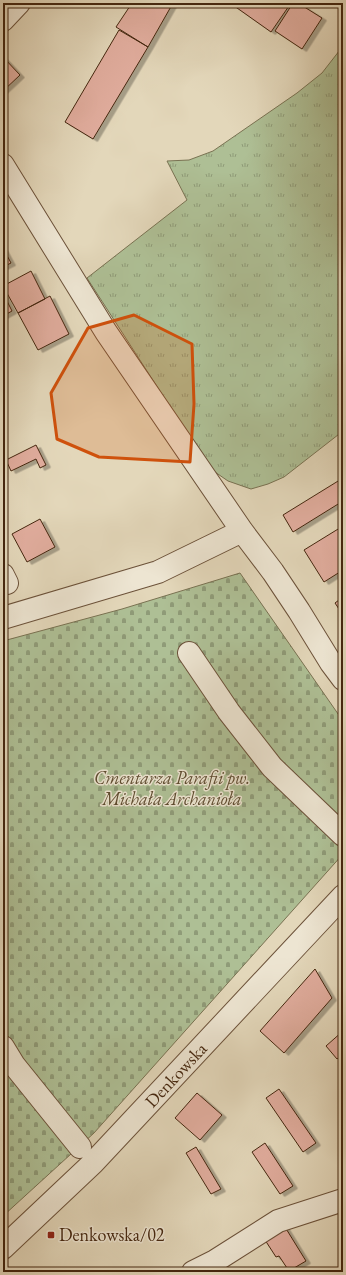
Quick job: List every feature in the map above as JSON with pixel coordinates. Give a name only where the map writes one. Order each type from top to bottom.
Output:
[{"type":"street","points":[[3,165],[106,332],[242,531],[273,572],[343,680]]},
{"type":"street","points":[[3,618],[158,572],[242,531]]},
{"type":"street","points":[[189,653],[229,712],[272,767],[343,835]]},
{"type":"street","name":"Denkowska","points":[[3,1248],[93,1163],[343,896]]},
{"type":"street","points":[[3,1047],[14,1064],[80,1147]]},
{"type":"street","points":[[193,1272],[215,1261],[278,1221],[343,1200]]},
{"type":"highlighted area","points":[[134,315],[192,344],[194,404],[190,462],[99,457],[57,439],[51,393],[88,328]]},
{"type":"green space","points":[[343,46],[343,431],[284,477],[251,489],[228,481],[215,472],[205,461],[87,278],[187,200],[167,161],[189,160],[213,151],[297,93],[322,73]]},
{"type":"green space","name":"Cmentarza Parafii pw. Michała Archanioła","points":[[240,573],[343,721],[343,854],[94,1133],[3,1216],[3,641],[122,609]]},
{"type":"building","points":[[132,3],[173,3],[148,47],[116,27]]},
{"type":"building","points":[[230,3],[291,3],[271,32]]},
{"type":"building","points":[[293,3],[298,3],[322,18],[302,49],[275,31]]},
{"type":"building","points":[[119,30],[148,47],[93,139],[65,122]]},
{"type":"building","points":[[3,57],[20,75],[3,91]]},
{"type":"building","points":[[3,248],[11,263],[3,267]]},
{"type":"building","points":[[31,271],[45,299],[18,313],[3,286]]},
{"type":"building","points":[[3,293],[12,311],[3,316]]},
{"type":"building","points":[[50,296],[69,334],[38,350],[18,313]]},
{"type":"building","points":[[36,445],[46,465],[40,468],[36,459],[11,471],[6,460]]},
{"type":"building","points":[[343,478],[343,501],[293,532],[283,515]]},
{"type":"building","points":[[40,519],[55,547],[27,562],[12,534]]},
{"type":"building","points":[[343,526],[343,570],[324,582],[304,550]]},
{"type":"building","points":[[343,597],[343,615],[335,603]]},
{"type":"building","points":[[315,969],[332,998],[284,1053],[260,1031]]},
{"type":"building","points":[[343,1031],[343,1054],[337,1059],[326,1046]]},
{"type":"building","points":[[279,1089],[316,1143],[303,1152],[266,1098]]},
{"type":"building","points":[[197,1093],[222,1115],[200,1140],[175,1118]]},
{"type":"building","points":[[265,1143],[293,1186],[280,1194],[252,1152]]},
{"type":"building","points":[[196,1147],[221,1189],[211,1194],[186,1153]]},
{"type":"building","points":[[285,1227],[306,1261],[289,1271],[279,1256],[276,1257],[265,1240]]},
{"type":"place","name":"Denkowska/02","points":[[51,1235]]}]
